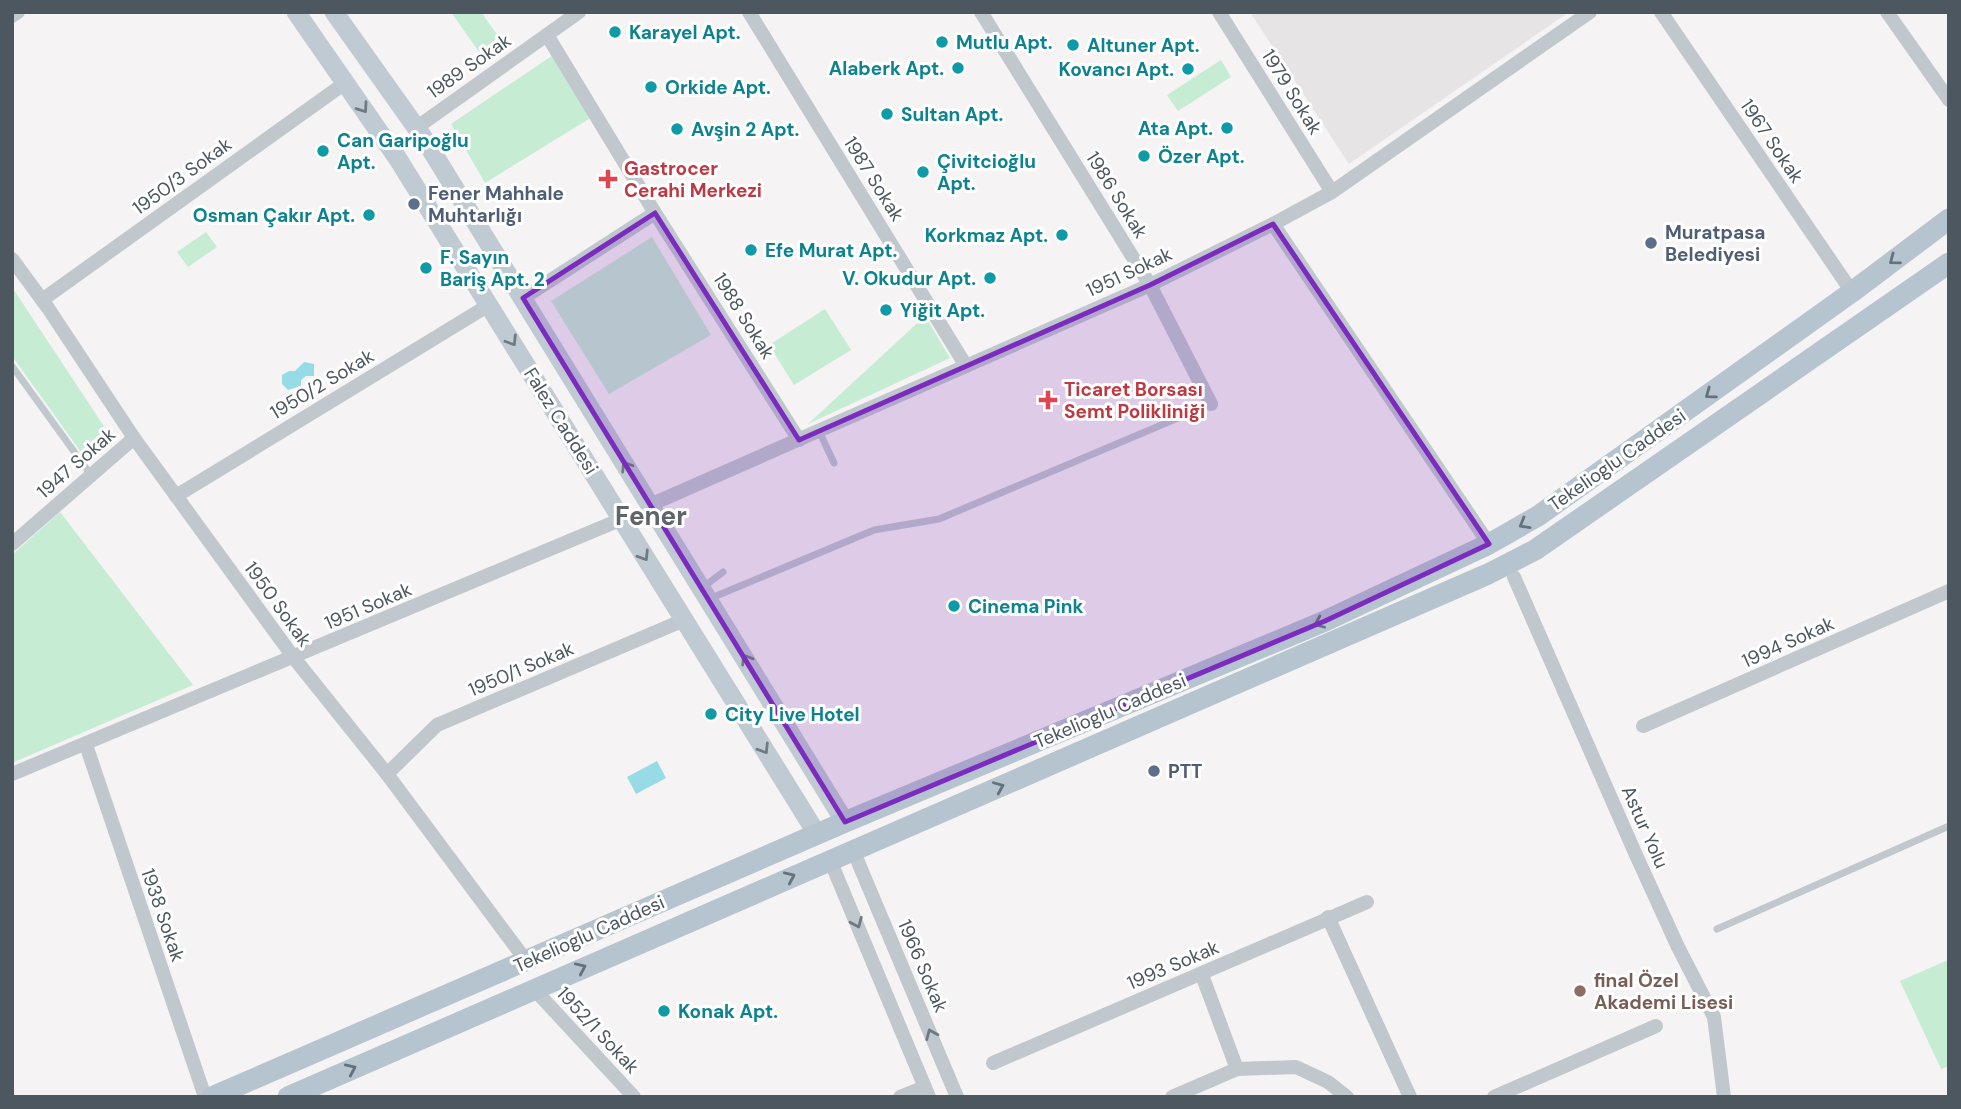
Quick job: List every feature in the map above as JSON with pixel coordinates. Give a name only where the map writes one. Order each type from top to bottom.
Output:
[{"type":"main road","name":"Tekelioglu Caddesi","points":[[212,1097],[845,822],[1325,621],[1489,544],[1549,508],[1852,292],[1949,219]]},
{"type":"main road","name":"Tekelioglu Caddesi","points":[[288,1097],[1488,574],[1535,550],[1949,262]]},
{"type":"street","points":[[12,16],[18,12]]},
{"type":"street","name":"Falez Caddesi","points":[[296,12],[398,159],[817,834]]},
{"type":"street","name":"Falez Caddesi","points":[[334,12],[416,128],[845,822]]},
{"type":"street","name":"1989 Sokak","points":[[416,128],[579,12]]},
{"type":"street","name":"1987 Sokak","points":[[749,12],[966,366]]},
{"type":"street","name":"1986 Sokak","points":[[981,12],[1150,285],[1210,404]]},
{"type":"street","name":"1979 Sokak","points":[[1219,12],[1332,192]]},
{"type":"street","name":"1951 Sokak","points":[[650,505],[1150,285],[1273,224],[1332,192],[1590,12]]},
{"type":"street","name":"1967 Sokak","points":[[1661,12],[1852,292]]},
{"type":"street","points":[[1887,12],[1949,100]]},
{"type":"street","name":"1988 Sokak","points":[[547,35],[799,440]]},
{"type":"street","name":"1950/3 Sokak","points":[[42,300],[345,83]]},
{"type":"street","points":[[523,299],[655,212]]},
{"type":"street","points":[[1273,224],[1489,544]]},
{"type":"street","name":"1950 Sokak","points":[[12,258],[134,438],[294,658],[387,774],[527,962]]},
{"type":"street","name":"1950/2 Sokak","points":[[176,496],[489,305]]},
{"type":"street","name":"1947 Sokak","points":[[12,544],[134,438]]},
{"type":"street","points":[[622,519],[650,505]]},
{"type":"street","name":"1951 Sokak","points":[[12,774],[622,519]]},
{"type":"street","name":"Astur Yolu","points":[[1514,577],[1636,855],[1714,1017],[1724,1097]]},
{"type":"street","name":"1994 Sokak","points":[[1643,726],[1949,591]]},
{"type":"street","name":"1950/1 Sokak","points":[[387,774],[437,725],[684,620]]},
{"type":"street","name":"1938 Sokak","points":[[86,745],[205,1097]]},
{"type":"street","name":"1966 Sokak","points":[[853,850],[957,1097]]},
{"type":"street","points":[[830,860],[927,1092],[900,1097]]},
{"type":"street","name":"1993 Sokak","points":[[993,1063],[1367,902]]},
{"type":"street","points":[[1328,917],[1410,1097]]},
{"type":"street","points":[[1202,975],[1237,1069]]},
{"type":"street","name":"1952/1 Sokak","points":[[534,989],[634,1097]]},
{"type":"street","points":[[1494,1097],[1656,1026]]},
{"type":"street","points":[[1172,1097],[1237,1069],[1296,1067],[1328,1082],[1347,1097]]},
{"type":"lane","points":[[12,366],[91,475]]},
{"type":"lane","points":[[705,594],[874,530],[939,519],[1210,404]]},
{"type":"lane","points":[[818,431],[834,463]]},
{"type":"lane","points":[[705,594],[723,572]]},
{"type":"lane","points":[[1717,929],[1949,826]]},
{"type":"highlighted area","points":[[655,213],[799,440],[1150,285],[1273,224],[1489,544],[1325,621],[845,822],[523,298]]},
{"type":"shaded area","points":[[1250,12],[1569,12],[1349,164]]},
{"type":"green space","points":[[451,12],[481,12],[499,37],[479,52]]},
{"type":"green space","points":[[559,51],[597,114],[485,183],[451,124]]},
{"type":"green space","points":[[1221,60],[1231,77],[1178,111],[1167,95]]},
{"type":"green space","points":[[206,232],[217,247],[188,267],[177,252]]},
{"type":"green space","points":[[652,237],[711,335],[609,394],[551,301]]},
{"type":"green space","points":[[12,287],[109,434],[86,459],[12,356]]},
{"type":"green space","points":[[825,309],[851,350],[794,385],[769,345]]},
{"type":"green space","points":[[925,316],[950,358],[808,424]]},
{"type":"green space","points":[[60,512],[193,685],[12,763],[12,555]]},
{"type":"green space","points":[[1948,960],[1949,1066],[1941,1069],[1900,981]]},
{"type":"water","points":[[304,362],[314,364],[314,376],[306,376],[301,380],[301,386],[288,390],[282,384],[282,375],[295,371]]},
{"type":"water","points":[[657,761],[666,778],[636,794],[627,777]]},
{"type":"place","name":"Karayel Apt.","points":[[615,32]]},
{"type":"place","name":"Mutlu Apt.","points":[[942,42]]},
{"type":"place","name":"Altuner Apt.","points":[[1073,45]]},
{"type":"place","name":"Alaberk Apt.","points":[[958,68]]},
{"type":"place","name":"Kovancı Apt.","points":[[1188,69]]},
{"type":"place","name":"Orkide Apt.","points":[[651,87]]},
{"type":"place","name":"Sultan Apt.","points":[[887,114]]},
{"type":"place","name":"Ata Apt.","points":[[1227,128]]},
{"type":"place","name":"Avşin 2 Apt.","points":[[677,129]]},
{"type":"place","name":"Can Garipoğlu Apt.","points":[[323,151]]},
{"type":"place","name":"Özer Apt.","points":[[1144,156]]},
{"type":"place","name":"Çivitcioğlu Apt.","points":[[923,172]]},
{"type":"place","name":"Gastrocer Cerahi Merkezi","points":[[608,179]]},
{"type":"place","name":"Fener Mahhale Muhtarlığı","points":[[414,204]]},
{"type":"place","name":"Osman Çakır Apt.","points":[[369,215]]},
{"type":"place","name":"Korkmaz Apt.","points":[[1062,235]]},
{"type":"place","name":"Muratpasa Belediyesi","points":[[1651,243]]},
{"type":"place","name":"Efe Murat Apt.","points":[[751,250]]},
{"type":"place","name":"F. Sayın Bariş Apt. 2","points":[[426,268]]},
{"type":"place","name":"V. Okudur Apt.","points":[[990,278]]},
{"type":"place","name":"Yiğit Apt.","points":[[886,310]]},
{"type":"place","name":"Ticaret Borsası Semt Polikliniği","points":[[1048,400]]},
{"type":"place","name":"Cinema Pink","points":[[954,606]]},
{"type":"place","name":"City Live Hotel","points":[[711,714]]},
{"type":"place","name":"PTT","points":[[1154,771]]},
{"type":"place","name":"final Özel Akademi Lisesi","points":[[1580,991]]},
{"type":"place","name":"Konak Apt.","points":[[664,1011]]},
{"type":"district","name":"Fener","points":[[651,516]]}]
